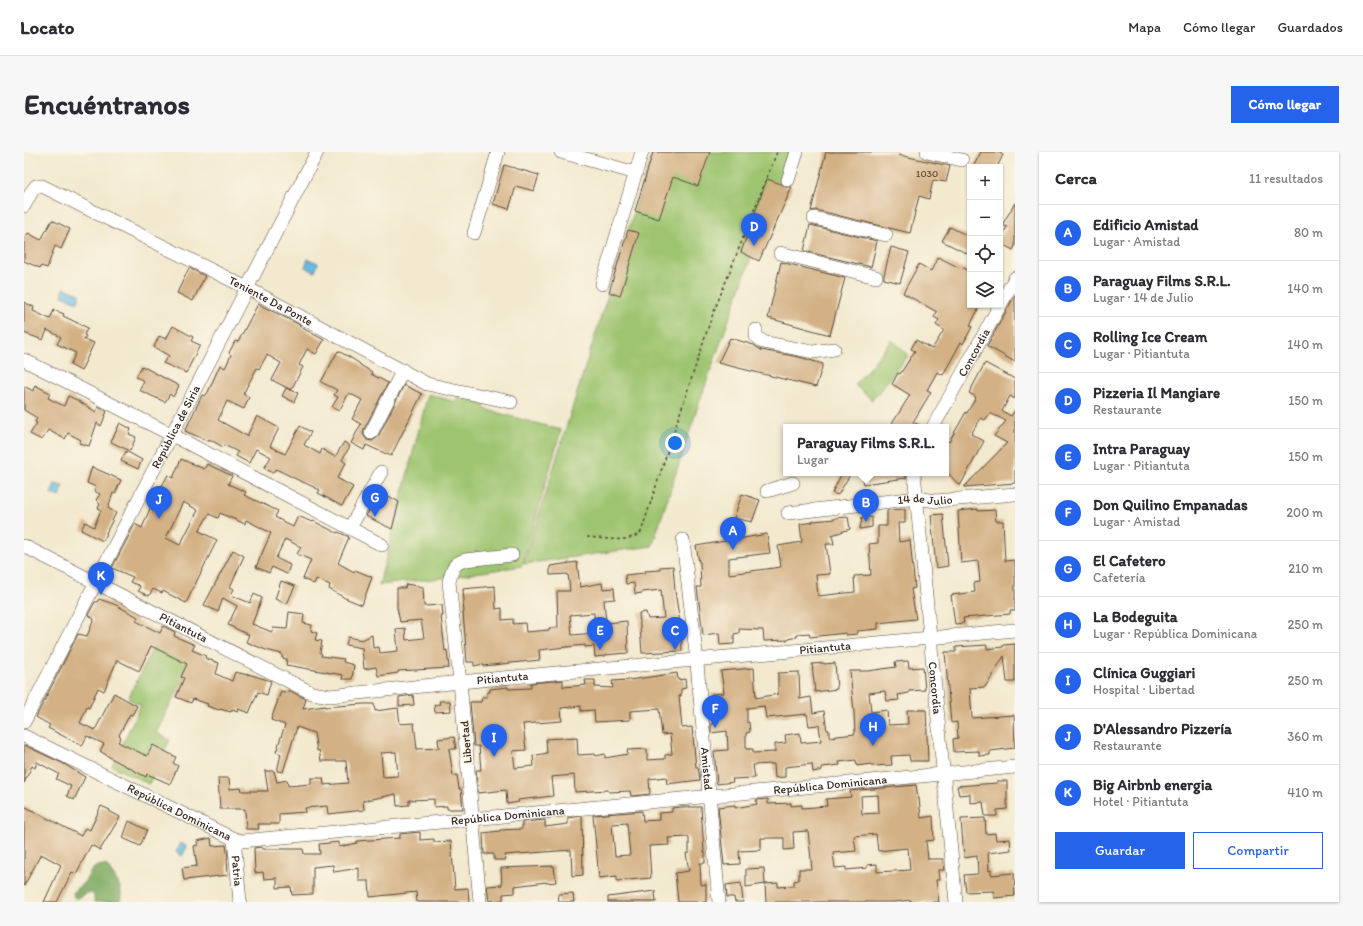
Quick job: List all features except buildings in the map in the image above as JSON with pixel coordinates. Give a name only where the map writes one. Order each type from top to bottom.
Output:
[{"type":"street","name":"República de Siria","points":[[24,722],[317,152]]},
{"type":"street","points":[[474,233],[498,152]]},
{"type":"street","points":[[561,152],[636,173]]},
{"type":"street","points":[[602,284],[642,152]]},
{"type":"street","points":[[788,180],[797,152]]},
{"type":"street","points":[[926,152],[962,160]]},
{"type":"street","name":"Teniente Da Ponte","points":[[24,206],[32,190],[32,184],[42,186],[247,288],[433,386],[510,402]]},
{"type":"street","points":[[814,218],[886,235]]},
{"type":"street","points":[[780,253],[876,277]]},
{"type":"street","name":"Concordia","points":[[935,424],[1015,278]]},
{"type":"street","points":[[756,330],[756,336],[763,342],[813,352],[834,348]]},
{"type":"street","points":[[24,360],[172,435],[382,545]]},
{"type":"street","points":[[371,433],[403,370]]},
{"type":"street","points":[[350,528],[381,472]]},
{"type":"street","name":"Concordia","points":[[914,476],[956,902]]},
{"type":"street","points":[[767,491],[793,483]]},
{"type":"street","name":"14 de Julio","points":[[788,513],[917,498],[936,501],[1015,494]]},
{"type":"street","name":"Amistad","points":[[683,540],[719,902]]},
{"type":"street","name":"Pitiantuta","points":[[24,546],[312,693],[330,696],[460,682],[1015,630]]},
{"type":"street","name":"Libertad","points":[[480,902],[460,682],[449,582],[453,568],[459,562],[512,555]]},
{"type":"street","name":"República Dominicana","points":[[24,736],[234,839],[249,840],[1015,767]]},
{"type":"street","name":"Patria","points":[[234,839],[240,902]]},
{"type":"path","points":[[587,537],[621,539],[637,536],[641,532],[711,319],[777,152]]},
{"type":"green space","points":[[653,152],[789,152],[700,400],[652,546],[524,564],[565,431]]},
{"type":"green space","points":[[892,340],[909,355],[872,400],[855,385]]},
{"type":"green space","points":[[428,394],[456,402],[458,395],[485,401],[484,409],[561,430],[522,566],[442,578],[379,585]]},
{"type":"green space","points":[[159,635],[196,653],[156,733],[170,740],[149,784],[112,766],[141,705],[128,699]]},
{"type":"green space","points":[[103,865],[107,866],[120,887],[120,902],[94,902],[93,894],[91,893],[86,893],[77,899],[74,897],[73,893],[85,881],[92,870]]},
{"type":"water","points":[[308,259],[318,263],[315,272],[305,267]]},
{"type":"water","points":[[64,288],[80,294],[78,302],[62,296]]},
{"type":"water","points":[[55,484],[63,486],[60,497],[51,494]]},
{"type":"water","points":[[181,843],[187,847],[182,856],[176,852]]},
{"type":"place","name":"Pizzeria Il Mangiare","points":[[754,246]]},
{"type":"place","name":"El Cafetero","points":[[375,517]]},
{"type":"place","name":"D'Alessandro Pizzería","points":[[159,519]]},
{"type":"place","name":"Paraguay Films S.R.L.","points":[[866,522]]},
{"type":"place","name":"Edificio Amistad","points":[[733,550]]},
{"type":"place","name":"Big Airbnb energia","points":[[101,595]]},
{"type":"place","name":"Intra Paraguay","points":[[600,650]]},
{"type":"place","name":"Rolling Ice Cream","points":[[675,650]]},
{"type":"place","name":"Don Quilino Empanadas","points":[[715,728]]},
{"type":"place","name":"La Bodeguita","points":[[873,746]]},
{"type":"place","name":"Clínica Guggiari","points":[[494,757]]}]
